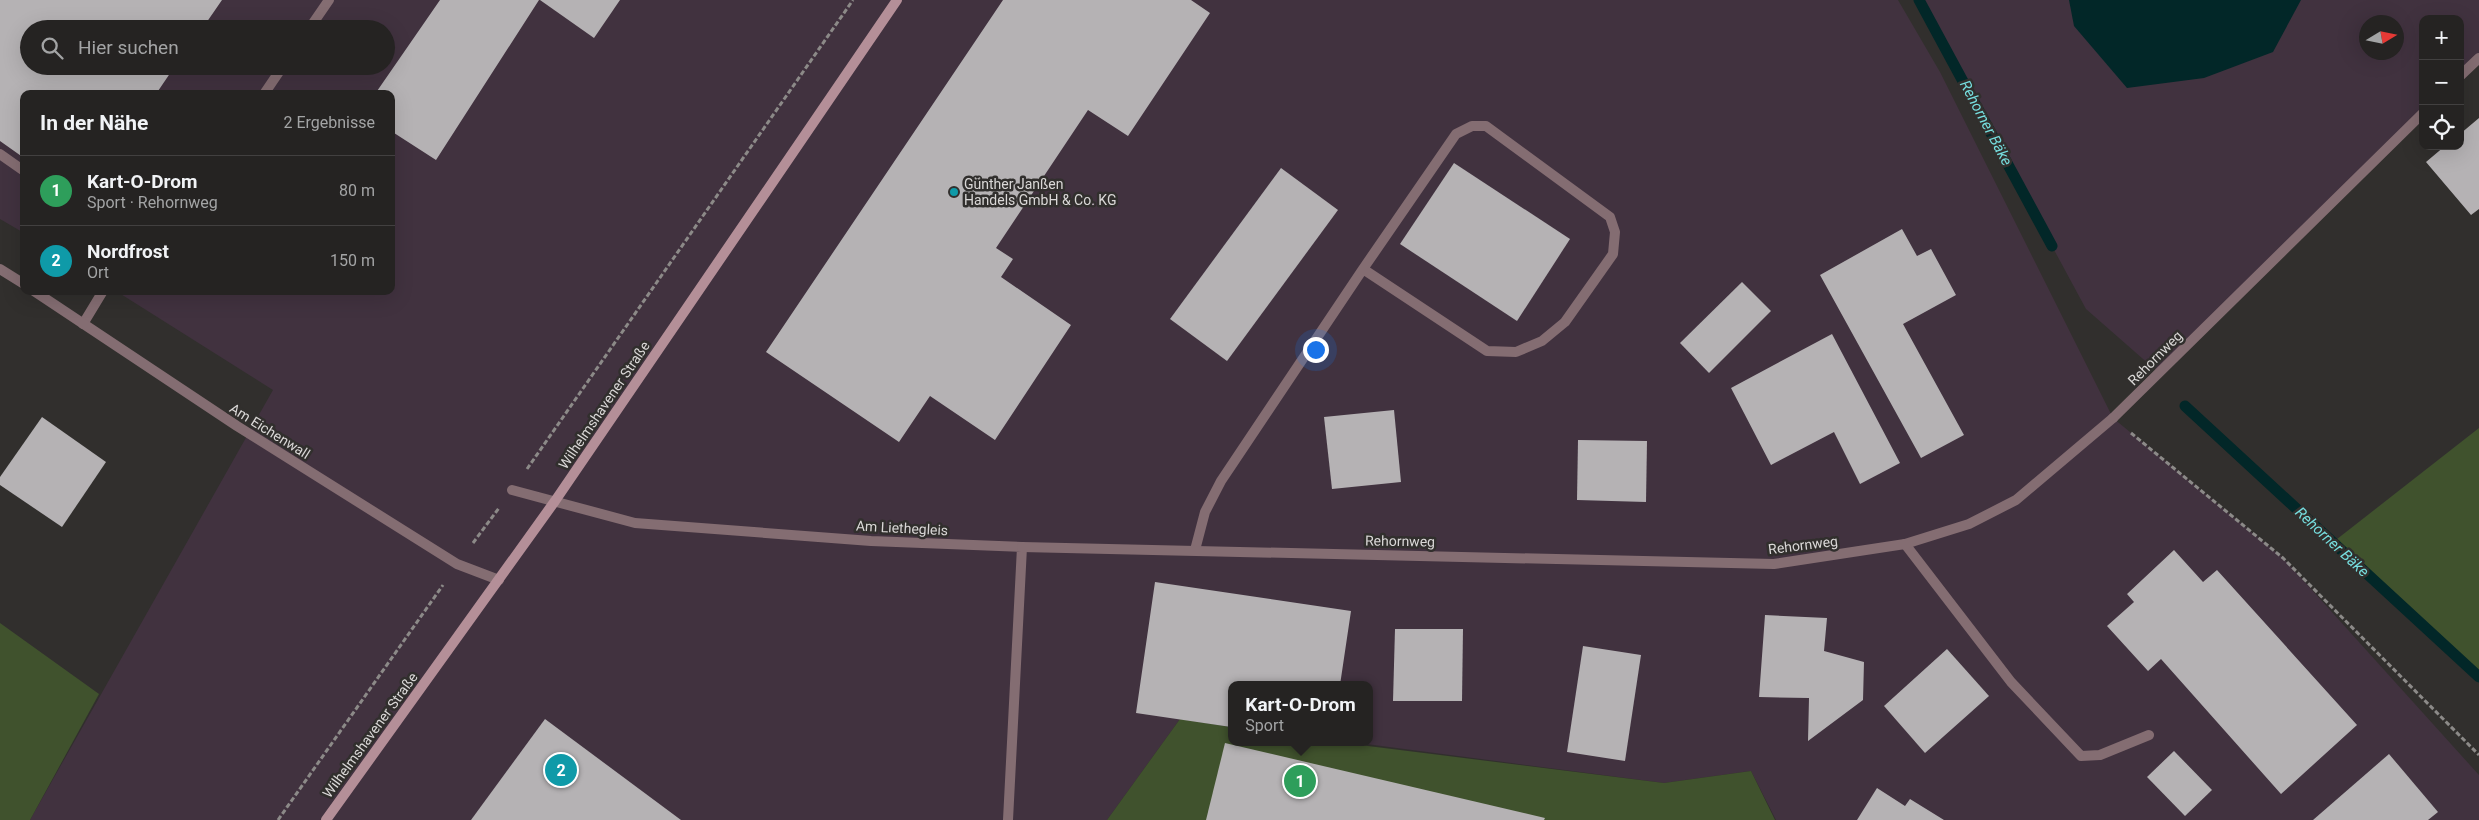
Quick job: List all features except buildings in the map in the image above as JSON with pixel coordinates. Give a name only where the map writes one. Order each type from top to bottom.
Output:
[{"type":"street","points":[[315,20],[329,0]]},
{"type":"street","name":"Wilhelmshavener Straße","points":[[326,820],[499,580],[897,0]]},
{"type":"street","points":[[2464,72],[2479,58]]},
{"type":"street","points":[[267,90],[277,75]]},
{"type":"street","name":"Rehornweg","points":[[1022,547],[1774,564],[1905,544],[1969,524],[2016,500],[2113,418],[2419,117]]},
{"type":"street","points":[[1195,550],[1205,512],[1220,481],[1363,269],[1456,134],[1472,126],[1486,126],[1610,217],[1615,232],[1613,254],[1565,322],[1542,341],[1516,352],[1487,350],[1363,269]]},
{"type":"street","points":[[0,154],[20,168]]},
{"type":"street","points":[[0,269],[20,282]]},
{"type":"street","name":"Am Eichenwall","points":[[40,295],[237,426],[457,564],[499,580]]},
{"type":"street","points":[[83,324],[101,295]]},
{"type":"street","name":"Am Liethegleis","points":[[512,490],[635,523],[871,541],[1022,547]]},
{"type":"street","points":[[1905,544],[2011,682],[2082,756],[2100,755],[2149,734]]},
{"type":"street","points":[[1008,820],[1022,547]]},
{"type":"path","points":[[278,820],[457,564],[512,490],[853,0]]},
{"type":"path","points":[[2113,418],[2284,558],[2479,755]]},
{"type":"shaded area","points":[[0,0],[1898,0],[1940,72],[2113,418],[2283,558],[2479,775],[2479,820],[1776,820],[1751,771],[1664,783],[1373,745],[1373,681],[1228,681],[1228,726],[1180,719],[1107,820],[30,820],[273,390],[122,295],[395,295],[395,90],[20,90],[20,231],[0,219]]},
{"type":"shaded area","points":[[1919,0],[2479,0],[2479,58],[2464,72],[2464,15],[2419,15],[2419,117],[2159,373],[2086,309]]},
{"type":"green space","points":[[2479,428],[2479,677],[2332,543]]},
{"type":"green space","points":[[0,623],[99,694],[30,820],[0,820]]},
{"type":"green space","points":[[1180,719],[1228,727],[1228,746],[1368,746],[1664,783],[1751,771],[1775,820],[1107,820]]},
{"type":"water","points":[[2069,0],[2301,0],[2273,52],[2204,78],[2127,88],[2074,26]]},
{"type":"waterway","name":"Rehorner Bäke","points":[[1919,0],[2052,246]]},
{"type":"waterway","name":"Rehorner Bäke","points":[[2185,406],[2479,677]]},
{"type":"place","name":"Günther Janßen Handels GmbH & Co. KG","points":[[954,192]]},
{"type":"place","name":"Nordfrost","points":[[561,770]]},
{"type":"place","name":"Kart-O-Drom","points":[[1300,781]]}]
